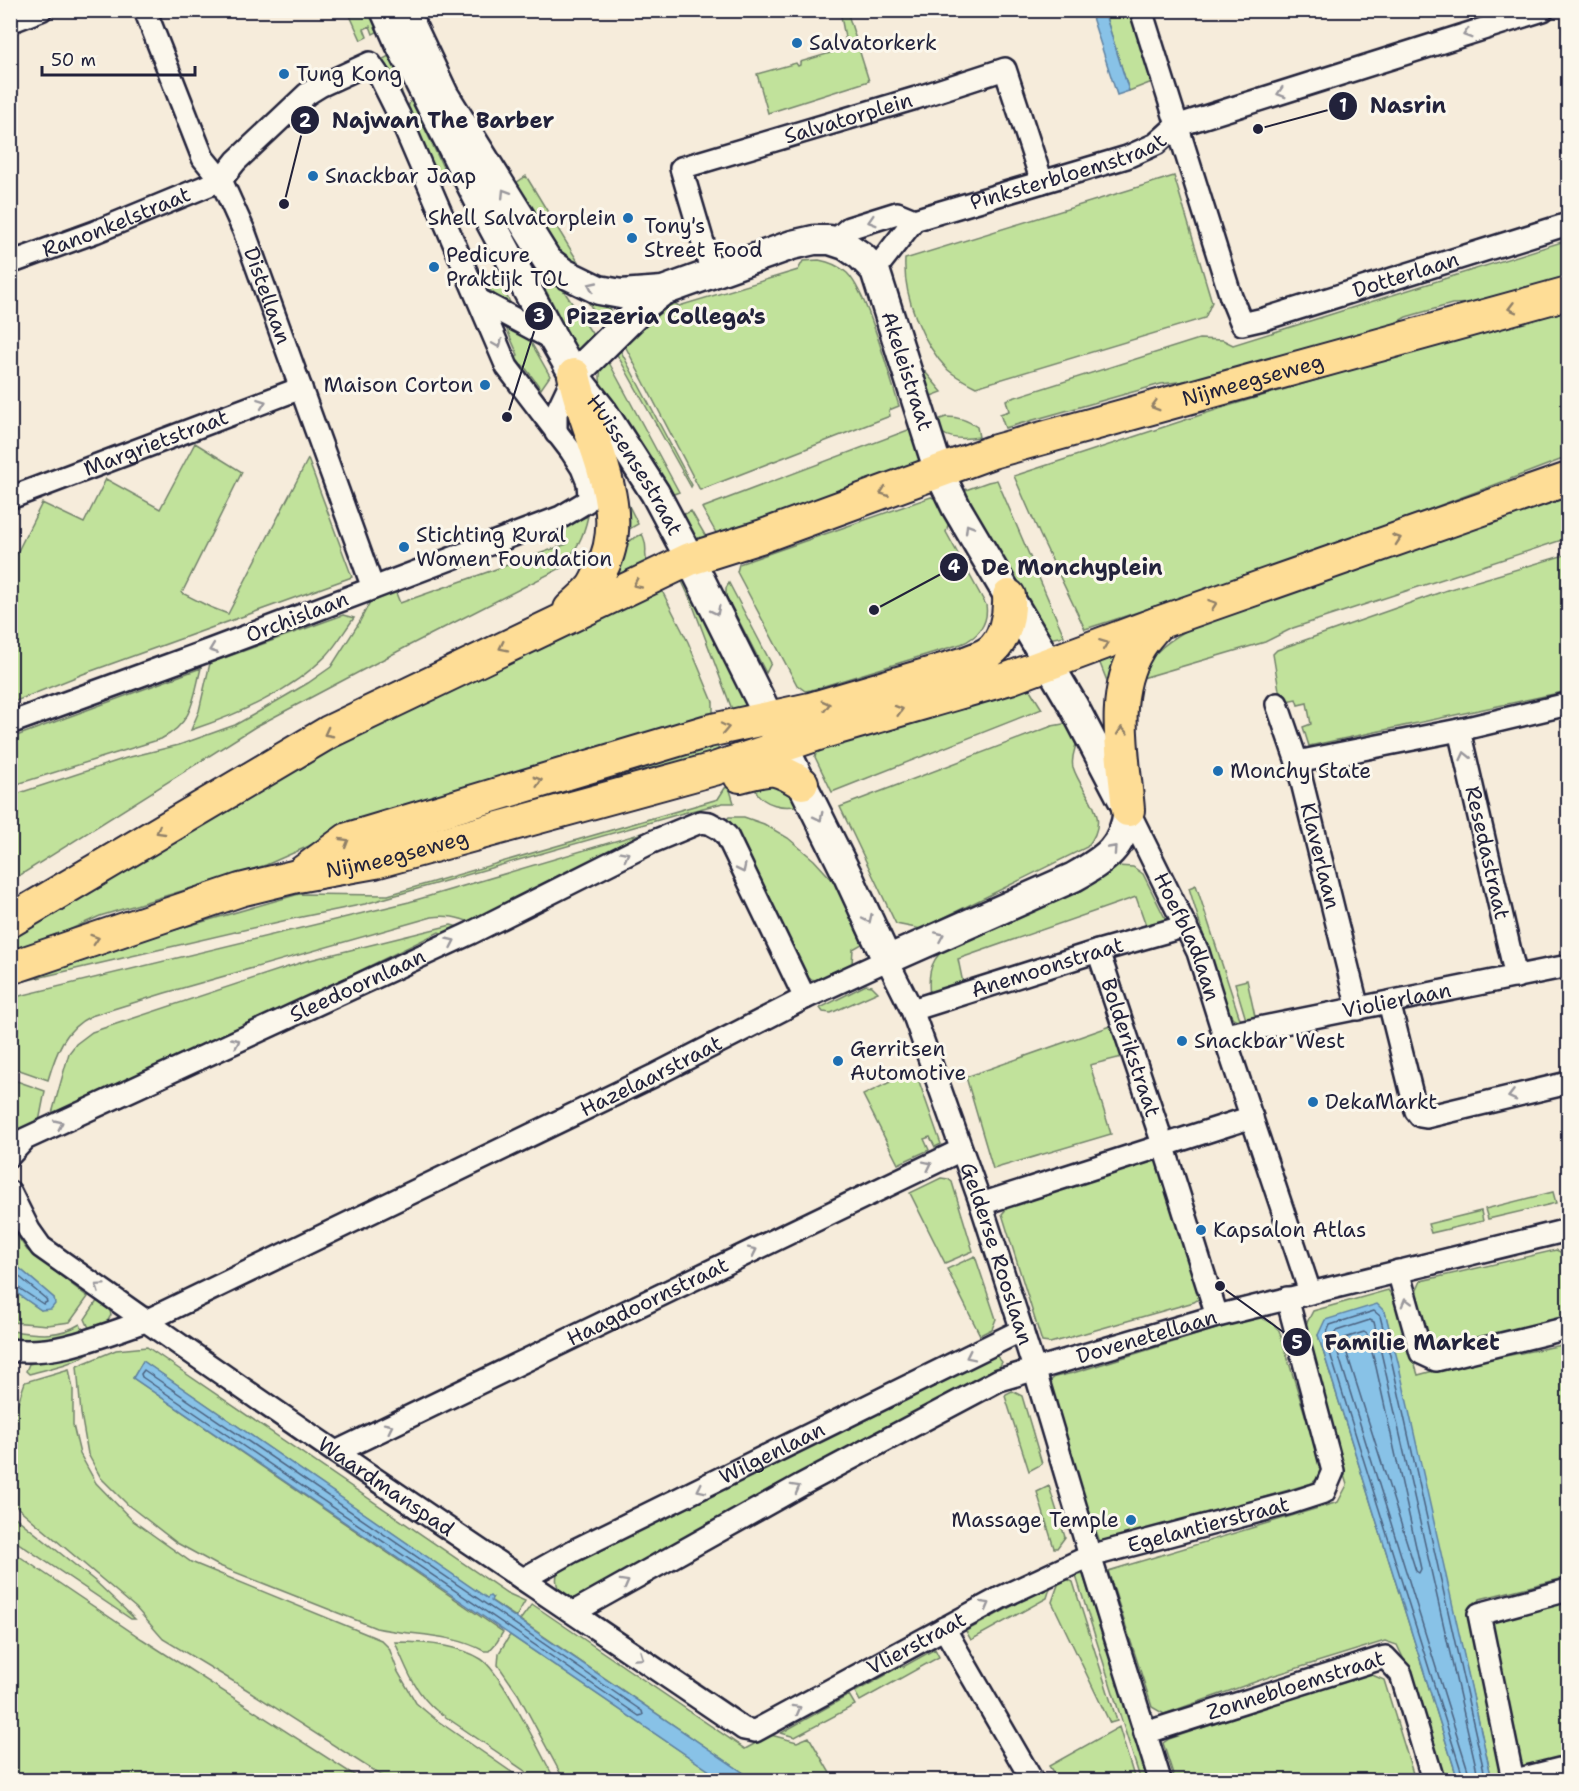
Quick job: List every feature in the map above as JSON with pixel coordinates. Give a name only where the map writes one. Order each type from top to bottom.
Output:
[{"type":"main road","name":"Nijmeegseweg","points":[[690,559],[763,536],[939,471],[1026,442],[1569,293]]},
{"type":"main road","points":[[556,622],[591,589],[611,547],[613,511],[601,462],[579,399],[574,375]]},
{"type":"main road","points":[[1049,664],[1158,623],[1569,479]]},
{"type":"main road","points":[[10,921],[329,732],[690,559]]},
{"type":"main road","points":[[297,876],[348,838],[708,731],[810,709],[966,663],[994,647],[1003,632],[1010,611],[1009,596]]},
{"type":"main road","points":[[1128,810],[1120,702],[1130,666],[1138,649],[1158,623]]},
{"type":"main road","name":"Nijmeegseweg","points":[[10,968],[240,890],[297,876],[375,862],[706,771],[1049,664]]},
{"type":"main road","points":[[507,826],[528,831],[768,769],[780,770],[802,783]]},
{"type":"street","points":[[10,22],[41,10]]},
{"type":"street","name":"Distellaan","points":[[145,10],[203,158],[221,180],[244,231],[373,588]]},
{"type":"street","name":"Huissensestraat","points":[[385,10],[477,195],[554,340],[574,375],[603,412],[655,493],[769,717]]},
{"type":"street","points":[[404,10],[444,95],[547,260],[564,273],[599,290],[621,294],[663,291]]},
{"type":"street","points":[[1141,10],[1176,126]]},
{"type":"street","name":"Pinksterbloemstraat","points":[[663,291],[712,273],[824,240],[849,228],[897,213],[914,220],[1127,157],[1156,144],[1176,126],[1543,10]]},
{"type":"street","points":[[221,180],[236,161],[296,105],[320,86],[370,63],[381,79],[399,115],[507,367],[556,433]]},
{"type":"street","name":"Salvatorplein","points":[[712,273],[681,168],[1005,69],[1041,182]]},
{"type":"street","name":"Dotterlaan","points":[[1176,126],[1231,297],[1242,324],[1264,320],[1569,224]]},
{"type":"street","name":"Ranonkelstraat","points":[[10,262],[95,232],[221,180]]},
{"type":"street","points":[[824,240],[845,245],[875,270],[914,220]]},
{"type":"street","name":"Akeleistraat","points":[[875,270],[939,471],[956,507],[1009,596]]},
{"type":"street","points":[[574,375],[646,304],[663,291]]},
{"type":"street","points":[[479,300],[554,340]]},
{"type":"street","name":"Huissensestraat","points":[[556,433],[556,413],[574,375]]},
{"type":"street","name":"Margrietstraat","points":[[10,498],[301,388]]},
{"type":"street","name":"Orchislaan","points":[[10,723],[561,517],[581,506],[589,497],[588,483],[582,468],[556,433]]},
{"type":"street","name":"Hoefbladlaan","points":[[1009,596],[1085,727],[1198,951],[1310,1292]]},
{"type":"street","name":"Klaverlaan","points":[[1277,704],[1297,762],[1358,1009]]},
{"type":"street","points":[[1297,762],[1460,730],[1569,704]]},
{"type":"street","name":"Gelderse Rooslaan","points":[[769,717],[912,1010],[981,1204],[1022,1330],[1161,1780]]},
{"type":"street","name":"Resedastraat","points":[[1460,730],[1516,977]]},
{"type":"street","name":"Hazelaarstraat","points":[[146,1321],[653,1076],[805,998],[1074,877],[1102,860],[1120,841],[1127,823],[1128,810]]},
{"type":"street","name":"Sleedoornlaan","points":[[10,1155],[25,1139],[471,933],[652,842],[700,822],[709,823],[727,836],[805,998]]},
{"type":"street","name":"Anemoonstraat","points":[[912,1010],[1098,951],[1186,926]]},
{"type":"street","name":"Bolderikstraat","points":[[1098,951],[1163,1144],[1217,1316]]},
{"type":"street","name":"Violierlaan","points":[[1224,1035],[1569,966]]},
{"type":"street","points":[[1389,1002],[1416,1111],[1420,1116],[1426,1117],[1569,1083]]},
{"type":"street","name":"Bolderikstraat","points":[[981,1204],[1252,1117]]},
{"type":"street","name":"Haagdoornstraat","points":[[336,1452],[961,1150]]},
{"type":"street","points":[[10,1192],[29,1230],[42,1247],[146,1321]]},
{"type":"street","name":"Dovenetellaan","points":[[1034,1368],[1310,1292],[1569,1230]]},
{"type":"street","points":[[1398,1271],[1421,1353],[1436,1360],[1569,1328]]},
{"type":"street","name":"Egelantierstraat","points":[[1090,1556],[1324,1492],[1333,1471],[1287,1298]]},
{"type":"street","points":[[10,1350],[25,1352],[59,1349],[146,1321]]},
{"type":"street","name":"Waardmanspad","points":[[146,1321],[744,1729]]},
{"type":"street","name":"Wilgenlaan","points":[[523,1579],[573,1551],[1022,1330]]},
{"type":"street","name":"Wilgenlaan","points":[[574,1612],[801,1485],[988,1385],[1034,1368]]},
{"type":"street","name":"Vlierstraat","points":[[744,1729],[755,1731],[1002,1597],[1090,1556]]},
{"type":"street","points":[[1569,1590],[1479,1614],[1514,1780],[1569,1767]]},
{"type":"street","points":[[944,1628],[1032,1780]]},
{"type":"street","name":"Zonnebloemstraat","points":[[1145,1733],[1385,1657],[1401,1674],[1433,1780]]},
{"type":"green space","points":[[348,11],[371,15],[379,31],[373,34],[370,26],[364,29],[367,37],[361,40]]},
{"type":"green space","points":[[840,11],[847,11],[869,81],[768,113],[757,74],[796,63],[798,66],[800,62],[847,48]]},
{"type":"green space","points":[[1104,11],[1130,11],[1152,82],[1129,91]]},
{"type":"green space","points":[[391,55],[403,96],[402,100],[381,60]]},
{"type":"green space","points":[[411,99],[448,178],[437,184],[407,110]]},
{"type":"green space","points":[[526,176],[580,265],[618,287],[560,255],[516,183]]},
{"type":"green space","points":[[1174,176],[1212,302],[1205,318],[976,387],[951,373],[939,359],[922,333],[916,318],[907,288],[905,259]]},
{"type":"green space","points":[[517,235],[556,279],[593,335],[578,352]]},
{"type":"green space","points":[[1568,240],[1568,279],[1479,303],[1452,304],[1406,317],[1381,331],[1211,378],[1161,384],[1005,428],[1000,414],[1009,411],[1006,400],[1199,339],[1223,340],[1233,345]]},
{"type":"green space","points":[[819,260],[840,268],[855,283],[870,316],[899,406],[889,410],[890,416],[700,490],[621,338],[671,301],[679,306],[798,270],[803,261]]},
{"type":"green space","points":[[499,281],[513,308],[512,309],[485,286]]},
{"type":"green space","points":[[585,297],[613,305],[603,324],[601,323]]},
{"type":"green space","points":[[1568,306],[1568,457],[1328,546],[1085,629],[1014,476],[1228,406]]},
{"type":"green space","points":[[504,323],[529,339],[550,376],[541,389],[524,366],[517,365],[514,361],[518,355]]},
{"type":"green space","points":[[617,344],[692,485],[691,487],[614,349]]},
{"type":"green space","points":[[606,357],[679,492],[663,498],[603,398],[600,372]]},
{"type":"green space","points":[[916,361],[942,392],[923,399]]},
{"type":"green space","points":[[946,417],[959,418],[977,427],[979,437],[959,438],[941,432],[932,422]]},
{"type":"green space","points":[[916,427],[923,462],[719,538],[702,508]]},
{"type":"green space","points":[[195,443],[242,472],[182,593],[228,614],[308,459],[352,577],[83,674],[11,703],[11,565],[42,503],[84,523],[106,479],[160,509]]},
{"type":"green space","points":[[997,480],[1064,636],[1049,639],[960,492]]},
{"type":"green space","points":[[1568,494],[1568,538],[1293,628],[1265,642],[1139,679],[1155,654],[1179,635],[1197,625]]},
{"type":"green space","points":[[931,497],[937,499],[951,515],[946,532],[986,605],[986,618],[981,629],[961,644],[805,691],[797,685],[737,572],[739,564]]},
{"type":"green space","points":[[626,500],[638,524],[626,531]]},
{"type":"green space","points":[[691,511],[709,542],[692,548],[674,519]]},
{"type":"green space","points":[[588,516],[578,544],[561,568],[255,727],[11,881],[10,796],[126,758],[179,745],[235,725],[308,683],[331,667],[373,596],[394,588],[400,603],[567,544],[561,527]]},
{"type":"green space","points":[[642,534],[648,564],[614,583],[612,578],[625,543]]},
{"type":"green space","points":[[1568,554],[1568,691],[1309,746],[1303,727],[1311,724],[1307,703],[1298,705],[1296,699],[1281,702],[1273,654],[1277,650],[1447,590]]},
{"type":"green space","points":[[689,572],[757,703],[733,712],[692,603],[679,575]]},
{"type":"green space","points":[[729,583],[771,663],[766,673],[726,596]]},
{"type":"green space","points":[[660,587],[688,642],[713,702],[713,719],[345,827],[266,865],[100,916],[11,956],[10,931],[332,746]]},
{"type":"green space","points":[[343,615],[354,618],[338,642],[313,668],[263,700],[227,717],[191,730],[199,711],[210,663]]},
{"type":"green space","points":[[1126,653],[1109,686],[1099,661]]},
{"type":"green space","points":[[201,668],[186,718],[172,733],[161,739],[11,786],[11,738]]},
{"type":"green space","points":[[1027,685],[1042,709],[832,792],[815,757],[818,748]]},
{"type":"green space","points":[[1074,722],[1078,735],[1072,761],[1073,767],[1097,815],[1095,836],[1087,847],[921,929],[896,924],[840,807],[1052,726]]},
{"type":"green space","points":[[716,740],[719,752],[616,778],[613,770]]},
{"type":"green space","points":[[771,785],[788,787],[799,805],[774,805],[759,796],[756,791],[757,787]]},
{"type":"green space","points":[[729,787],[734,803],[723,803],[683,813],[365,904],[11,984],[11,977],[299,894],[388,895],[718,799],[725,788]]},
{"type":"green space","points":[[729,817],[744,817],[764,824],[788,838],[814,860],[835,883],[862,944],[853,949],[852,964],[821,981],[805,978],[791,957],[794,948],[745,846],[736,844],[725,821]]},
{"type":"green space","points":[[690,819],[472,923],[452,917],[432,917],[91,1016],[74,1028],[62,1043],[48,1080],[11,1067],[11,998],[409,902]]},
{"type":"green space","points":[[1117,866],[1133,867],[1143,874],[1168,924],[1148,931],[1136,897],[958,959],[964,988],[930,999],[930,972],[935,960],[944,949]]},
{"type":"green space","points":[[1196,885],[1241,1022],[1233,1018],[1225,1006],[1189,888]]},
{"type":"green space","points":[[451,925],[459,927],[447,936],[439,932],[56,1119],[51,1117],[69,1053],[76,1044],[92,1032],[306,961]]},
{"type":"green space","points":[[1247,980],[1256,1021],[1247,1023],[1235,983]]},
{"type":"green space","points":[[866,985],[872,986],[878,992],[831,1013],[823,1012],[820,1008]]},
{"type":"green space","points":[[1111,1026],[1122,1057],[1090,1065],[1111,1134],[993,1169],[966,1077]]},
{"type":"green space","points":[[915,1070],[941,1144],[935,1147],[930,1137],[924,1139],[929,1150],[898,1164],[863,1095]]},
{"type":"green space","points":[[11,1079],[45,1091],[38,1127],[11,1148]]},
{"type":"green space","points":[[1159,1158],[1200,1298],[1194,1302],[1050,1343],[1042,1342],[1002,1214],[1009,1206]]},
{"type":"green space","points":[[941,1178],[952,1182],[973,1251],[945,1263],[910,1193]]},
{"type":"green space","points":[[1553,1192],[1556,1203],[1488,1219],[1485,1209]]},
{"type":"green space","points":[[1481,1211],[1483,1221],[1431,1233],[1428,1224]]},
{"type":"green space","points":[[10,1225],[27,1250],[88,1297],[70,1322],[48,1325],[11,1322],[11,1289],[41,1310],[54,1298],[11,1261]]},
{"type":"green space","points":[[1556,1250],[1565,1254],[1568,1261],[1568,1317],[1438,1347],[1427,1337],[1416,1292],[1421,1281]]},
{"type":"green space","points":[[975,1256],[996,1319],[992,1329],[980,1335],[947,1269]]},
{"type":"green space","points":[[1388,1290],[1395,1300],[1418,1375],[1568,1344],[1568,1577],[1480,1599],[1475,1611],[1513,1780],[1492,1780],[1385,1312],[1318,1335],[1458,1780],[1446,1780],[1405,1662],[1397,1645],[1385,1641],[1272,1676],[1164,1714],[1152,1707],[1108,1571],[1338,1502],[1347,1485],[1301,1334],[1313,1311]]},
{"type":"green space","points":[[99,1298],[109,1306],[111,1315],[107,1322],[90,1330],[85,1319]]},
{"type":"green space","points":[[1258,1316],[1272,1323],[1279,1330],[1322,1470],[1320,1476],[1312,1483],[1108,1543],[1100,1542],[1062,1435],[1049,1382],[1055,1377]]},
{"type":"green space","points":[[80,1324],[84,1332],[53,1341],[11,1342],[11,1331],[55,1333]]},
{"type":"green space","points":[[147,1347],[507,1593],[525,1601],[516,1617],[490,1600],[492,1598],[488,1599],[143,1361],[133,1378],[503,1632],[497,1642],[489,1651],[484,1651],[445,1638],[376,1628],[217,1565],[177,1543],[128,1505],[101,1478],[88,1454],[81,1414],[77,1366],[116,1350]]},
{"type":"green space","points":[[90,1351],[62,1365],[29,1374],[26,1371],[29,1364]]},
{"type":"green space","points":[[996,1355],[1002,1362],[998,1370],[576,1599],[562,1593],[559,1589],[556,1581],[558,1570],[931,1384]]},
{"type":"green space","points":[[69,1369],[73,1389],[73,1425],[80,1454],[96,1483],[132,1520],[191,1562],[381,1640],[389,1648],[398,1672],[416,1703],[435,1719],[523,1780],[388,1780],[163,1639],[136,1608],[11,1502],[11,1423],[25,1382]]},
{"type":"green space","points":[[1012,1391],[1022,1396],[1042,1464],[1029,1471],[1005,1396]]},
{"type":"green space","points":[[1049,1486],[1065,1537],[1057,1548],[1054,1548],[1037,1492]]},
{"type":"green space","points":[[10,1513],[95,1581],[135,1619],[131,1619],[11,1538]]},
{"type":"green space","points":[[10,1550],[142,1639],[362,1780],[11,1780]]},
{"type":"green space","points":[[1083,1574],[1147,1776],[1140,1778],[1076,1576]]},
{"type":"green space","points":[[1065,1578],[1073,1582],[1117,1721],[1110,1723],[1052,1602],[1059,1582]]},
{"type":"green space","points":[[1051,1585],[1047,1598],[971,1640],[966,1631]]},
{"type":"green space","points":[[1568,1599],[1568,1756],[1516,1771],[1482,1621]]},
{"type":"green space","points":[[532,1604],[745,1749],[771,1735],[797,1742],[809,1737],[834,1780],[754,1780],[520,1620]]},
{"type":"green space","points":[[510,1635],[723,1780],[564,1780],[518,1694],[498,1665],[499,1653]]},
{"type":"green space","points":[[395,1642],[428,1643],[450,1647],[481,1659],[510,1696],[555,1780],[538,1780],[437,1711],[417,1688]]},
{"type":"green space","points":[[935,1649],[939,1657],[860,1701],[855,1692],[886,1675],[888,1666],[895,1663],[903,1667]]},
{"type":"green space","points":[[1370,1674],[1384,1680],[1415,1780],[1175,1780],[1163,1743],[1169,1739],[1356,1676]]},
{"type":"green space","points":[[849,1695],[855,1705],[795,1737],[781,1733]]},
{"type":"green space","points":[[1119,1727],[1135,1780],[1058,1780],[1049,1766]]},
{"type":"water","points":[[1090,11],[1104,11],[1129,91],[1117,95]]},
{"type":"water","points":[[11,1261],[54,1298],[55,1304],[51,1309],[41,1310],[11,1289]]},
{"type":"water","points":[[1377,1304],[1385,1312],[1398,1362],[1492,1780],[1458,1780],[1318,1335],[1325,1320]]},
{"type":"water","points":[[143,1361],[487,1598],[490,1596],[491,1601],[754,1780],[723,1780],[133,1378]]},
{"type":"place","name":"Salvatorkerk","points":[[797,43]]},
{"type":"place","name":"Tung Kong","points":[[284,74]]},
{"type":"place","name":"Nasrin","points":[[1258,129]]},
{"type":"place","name":"Snackbar Jaap","points":[[313,176]]},
{"type":"place","name":"Najwan The Barber","points":[[284,204]]},
{"type":"place","name":"Shell Salvatorplein","points":[[628,218]]},
{"type":"place","name":"Tony's Street Food","points":[[632,238]]},
{"type":"place","name":"Pedicure Praktijk TOL","points":[[434,267]]},
{"type":"place","name":"Maison Corton","points":[[485,385]]},
{"type":"place","name":"Pizzeria Collega's","points":[[507,417]]},
{"type":"place","name":"Stichting Rural Women Foundation","points":[[404,547]]},
{"type":"place","name":"De Monchyplein","points":[[874,610]]},
{"type":"place","name":"Monchy State","points":[[1218,771]]},
{"type":"place","name":"Snackbar West","points":[[1182,1041]]},
{"type":"place","name":"Gerritsen Automotive","points":[[838,1061]]},
{"type":"place","name":"DekaMarkt","points":[[1313,1102]]},
{"type":"place","name":"Kapsalon Atlas","points":[[1201,1230]]},
{"type":"place","name":"Familie Market","points":[[1220,1286]]},
{"type":"place","name":"Massage Temple","points":[[1131,1520]]}]
